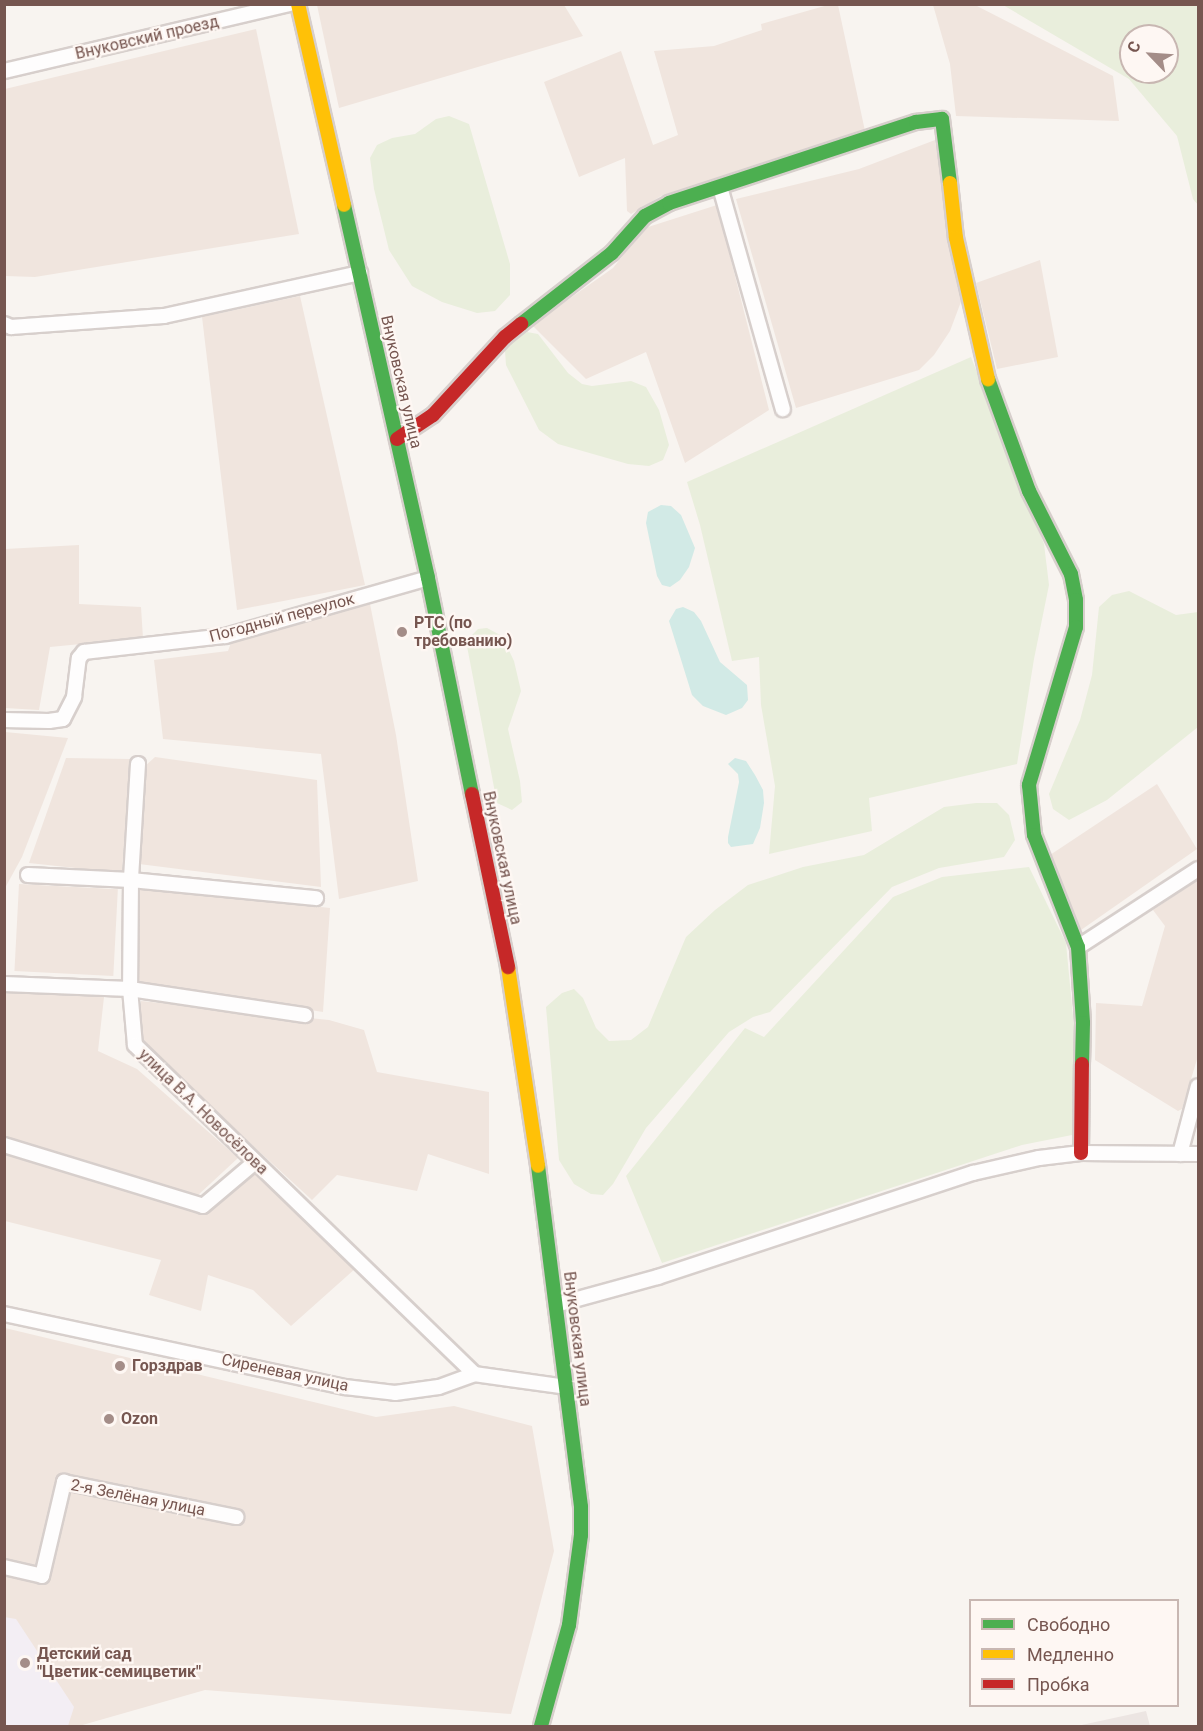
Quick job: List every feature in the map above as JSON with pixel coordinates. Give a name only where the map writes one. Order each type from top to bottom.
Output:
[{"type":"main road","name":"Внуковская улица","points":[[298,4],[428,578],[514,999],[581,1506],[581,1535],[569,1625],[540,1726]]},
{"type":"main road","points":[[397,439],[433,416],[505,337],[612,253],[645,216],[669,203],[916,122],[942,119],[956,238],[990,388],[1029,491],[1071,574],[1076,600],[1076,627],[1029,785],[1034,835],[1078,947],[1083,1023],[1081,1154]]},
{"type":"street","name":"Внуковский проезд","points":[[4,71],[289,4]]},
{"type":"street","points":[[720,187],[783,410]]},
{"type":"street","points":[[4,324],[11,327],[164,316],[360,273]]},
{"type":"street","name":"Погодный переулок","points":[[4,720],[49,721],[63,718],[74,697],[79,658],[84,652],[225,636],[428,578]]},
{"type":"street","name":"улица В.А. Новосёлова","points":[[138,764],[131,880],[130,989],[135,1045],[474,1374]]},
{"type":"street","points":[[1078,947],[1198,868]]},
{"type":"street","points":[[28,875],[131,880],[316,898]]},
{"type":"street","points":[[4,984],[130,989],[305,1015]]},
{"type":"street","points":[[1180,1154],[1198,1086]]},
{"type":"street","points":[[4,1145],[202,1206],[255,1162]]},
{"type":"street","points":[[556,1305],[658,1277],[973,1173],[1039,1158],[1081,1154],[1198,1154]]},
{"type":"street","name":"Сиреневая улица","points":[[4,1314],[334,1384],[395,1393],[439,1387],[474,1374],[566,1387]]},
{"type":"street","name":"2-я Зелёная улица","points":[[4,1567],[42,1576],[64,1482],[236,1517]]},
{"type":"shaded area","points":[[317,5],[564,5],[583,36],[339,108]]},
{"type":"shaded area","points":[[828,5],[838,5],[865,131],[661,196],[631,214],[627,211],[625,158],[579,177],[544,82],[621,51],[653,145],[678,135],[654,51],[714,46],[762,30],[761,24]]},
{"type":"shaded area","points":[[933,5],[975,5],[1113,76],[1119,121],[956,116],[950,64]]},
{"type":"shaded area","points":[[256,29],[299,234],[35,277],[5,276],[5,89]]},
{"type":"shaded area","points":[[935,140],[962,299],[950,331],[934,355],[919,370],[796,408],[736,199],[859,169]]},
{"type":"shaded area","points":[[717,205],[769,410],[685,463],[646,352],[586,379],[532,325],[613,268],[645,228]]},
{"type":"shaded area","points":[[1040,260],[1058,357],[997,369],[976,283]]},
{"type":"shaded area","points":[[300,296],[365,585],[237,610],[202,317]]},
{"type":"shaded area","points":[[79,545],[79,604],[141,607],[143,638],[50,647],[39,710],[5,708],[5,549]]},
{"type":"shaded area","points":[[370,604],[396,735],[418,881],[339,899],[321,754],[163,739],[154,660],[228,651],[232,640]]},
{"type":"shaded area","points":[[5,732],[68,738],[22,857],[5,888]]},
{"type":"shaded area","points":[[155,757],[317,780],[321,887],[139,864],[144,767]]},
{"type":"shaded area","points":[[66,758],[130,759],[122,873],[29,863]]},
{"type":"shaded area","points":[[1157,784],[1197,849],[1081,930],[1050,855]]},
{"type":"shaded area","points":[[1198,880],[1198,1056],[1182,1109],[1178,1111],[1095,1060],[1096,1003],[1142,1006],[1165,926],[1153,910]]},
{"type":"shaded area","points":[[19,884],[118,889],[113,976],[14,971]]},
{"type":"shaded area","points":[[138,887],[330,908],[323,1012],[136,982]]},
{"type":"shaded area","points":[[4,990],[104,997],[98,1051],[137,1069],[238,1158],[196,1197],[5,1138]]},
{"type":"shaded area","points":[[141,1001],[329,1020],[364,1030],[377,1072],[489,1092],[489,1174],[428,1154],[417,1191],[337,1175],[312,1200],[151,1052],[137,1035]]},
{"type":"shaded area","points":[[5,1153],[205,1213],[255,1173],[356,1268],[291,1326],[253,1290],[208,1275],[201,1311],[149,1295],[161,1260],[5,1221]]},
{"type":"shaded area","points":[[5,1328],[376,1417],[454,1406],[532,1426],[554,1551],[511,1714],[205,1690],[79,1726],[5,1726]]},
{"type":"shaded area","name":"Детский сад \"Цветик-семицветик\"","points":[[4,1617],[16,1619],[74,1707],[68,1726],[5,1726]]},
{"type":"shaded area","points":[[1146,1711],[1150,1726],[1077,1726]]},
{"type":"green space","points":[[1003,5],[1198,5],[1198,205],[1193,199],[1177,136],[1133,84],[1179,84],[1179,24],[1119,24],[1119,73]]},
{"type":"green space","points":[[449,116],[469,124],[510,264],[510,295],[495,311],[477,313],[442,302],[412,286],[389,250],[374,189],[370,158],[377,145],[392,138],[415,134],[436,119]]},
{"type":"green space","points":[[527,332],[538,334],[568,373],[582,384],[592,386],[631,381],[646,387],[659,410],[669,445],[663,460],[649,466],[628,464],[558,444],[539,430],[506,365],[505,351],[514,339]]},
{"type":"green space","points":[[971,357],[1044,544],[1049,585],[1017,764],[869,798],[872,831],[769,854],[775,786],[761,705],[759,657],[732,661],[700,525],[687,482]]},
{"type":"green space","points":[[1129,591],[1176,615],[1198,612],[1198,727],[1107,800],[1069,820],[1053,809],[1049,794],[1080,720],[1092,675],[1099,607],[1112,595]]},
{"type":"green space","points":[[487,628],[502,636],[514,661],[521,691],[508,729],[520,781],[522,802],[512,810],[497,803],[466,641],[478,629]]},
{"type":"green space","points":[[997,803],[1009,815],[1015,840],[1004,857],[939,868],[892,887],[770,1012],[753,1017],[729,1032],[646,1128],[613,1184],[603,1195],[591,1194],[574,1184],[559,1160],[546,1007],[562,993],[574,989],[583,998],[596,1028],[609,1041],[631,1040],[648,1027],[686,937],[715,910],[748,885],[803,867],[864,855],[944,807]]},
{"type":"green space","points":[[1029,867],[1066,943],[1074,1027],[1072,1135],[1022,1145],[662,1263],[626,1176],[745,1028],[764,1037],[893,897],[942,877]]},
{"type":"water","points":[[661,505],[671,506],[681,515],[695,548],[689,567],[680,580],[670,587],[662,585],[657,576],[646,523],[648,512]]},
{"type":"water","points":[[683,607],[694,612],[701,621],[720,662],[747,685],[748,700],[742,708],[726,715],[703,706],[692,695],[669,621],[676,609]]},
{"type":"water","points":[[735,758],[746,761],[763,790],[764,803],[760,828],[753,844],[731,847],[728,837],[739,782],[738,774],[728,764]]},
{"type":"traffic: fast","points":[[521,324],[612,253],[645,216],[669,203],[916,122],[942,119],[950,183]]},
{"type":"traffic: fast","points":[[344,205],[428,578],[472,794]]},
{"type":"traffic: fast","points":[[988,379],[1029,491],[1071,574],[1076,600],[1076,627],[1029,785],[1034,835],[1078,947],[1083,1023],[1082,1064]]},
{"type":"traffic: fast","points":[[538,1166],[581,1507],[581,1535],[569,1625],[541,1726]]},
{"type":"traffic: slow","points":[[298,4],[344,205]]},
{"type":"traffic: slow","points":[[950,183],[956,238],[988,379]]},
{"type":"traffic: slow","points":[[508,967],[538,1166]]},
{"type":"traffic: jam","points":[[397,439],[433,415],[505,337],[521,324]]},
{"type":"traffic: jam","points":[[472,794],[508,967]]},
{"type":"traffic: jam","points":[[1081,1153],[1082,1064]]},
{"type":"place","name":"РТС (по требованию)","points":[[402,632]]},
{"type":"place","name":"Горздрав","points":[[120,1366]]},
{"type":"place","name":"Ozon","points":[[109,1419]]},
{"type":"place","name":"Детский сад \"Цветик-семицветик\"","points":[[25,1663]]}]
